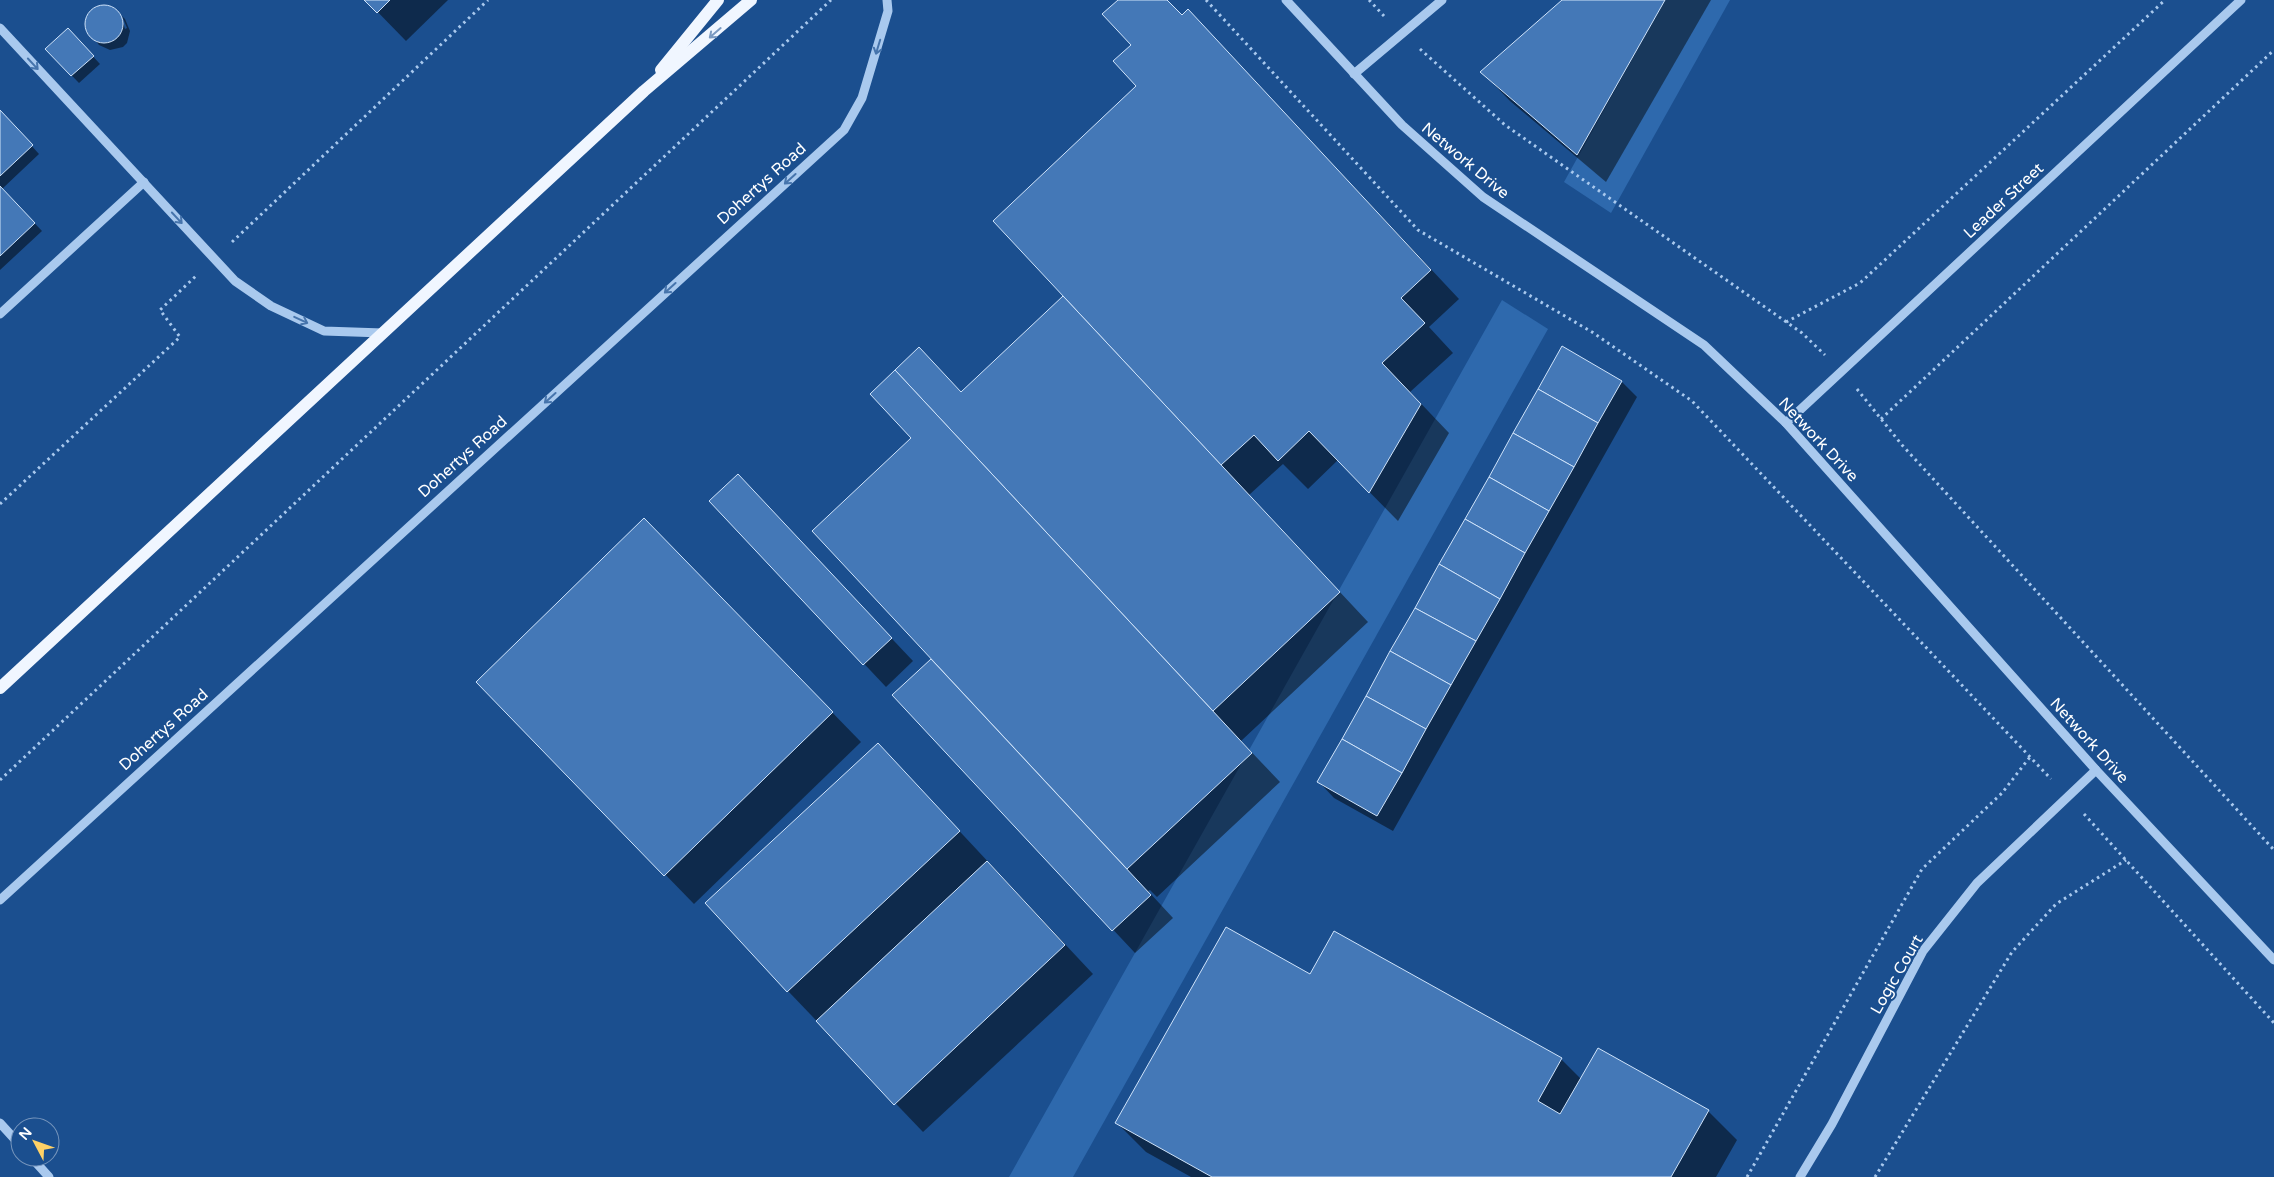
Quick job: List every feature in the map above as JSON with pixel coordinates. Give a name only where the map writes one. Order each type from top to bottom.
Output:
[{"type":"main road","points":[[644,91],[718,0]]},
{"type":"main road","points":[[0,688],[644,91],[715,33],[751,0]]},
{"type":"street","name":"Dohertys Road","points":[[0,900],[844,130],[862,98],[888,11],[887,0]]},
{"type":"street","name":"Network Drive","points":[[1286,0],[1402,125],[1483,197],[1704,345],[1786,423],[2096,770],[2274,960]]},
{"type":"street","points":[[1354,74],[1442,0]]},
{"type":"street","name":"Leader Street","points":[[1786,423],[2240,0]]},
{"type":"street","points":[[0,28],[235,281],[271,306],[324,331],[383,333]]},
{"type":"street","points":[[0,314],[144,182]]},
{"type":"street","name":"Logic Court","points":[[1800,1177],[1832,1124],[1923,951],[1977,883],[2096,770]]},
{"type":"street","points":[[0,1123],[10,1134]]},
{"type":"street","points":[[40,1167],[49,1177]]},
{"type":"path","points":[[0,504],[180,337],[160,310],[488,0]]},
{"type":"path","points":[[0,780],[831,0]]},
{"type":"path","points":[[1206,0],[1418,230],[1592,332],[1692,400],[2068,797],[2274,1023]]},
{"type":"path","points":[[1786,322],[1860,283],[2165,0]]},
{"type":"path","points":[[1881,419],[2274,50]]},
{"type":"path","points":[[1747,1177],[1922,868],[2002,793],[2030,757]]},
{"type":"path","points":[[1875,1177],[2012,952],[2056,904],[2126,860]]},
{"type":"shaded area","points":[[1665,0],[1730,0],[1611,213],[1564,182]]},
{"type":"shaded area","points":[[1502,300],[1548,329],[1073,1177],[1009,1177]]},
{"type":"building","points":[[364,0],[390,0],[377,13]]},
{"type":"building","points":[[1118,0],[1167,0],[1182,15],[1188,9],[1431,270],[1401,298],[1425,323],[1382,363],[1421,404],[1369,493],[1309,431],[1278,461],[1254,435],[1221,465],[993,221],[1136,86],[1113,61],[1131,45],[1102,14]]},
{"type":"building","points":[[1562,0],[1665,0],[1577,155],[1480,72]]},
{"type":"building","points":[[104,5],[118,10],[123,24],[118,38],[104,43],[90,38],[85,24],[90,10]]},
{"type":"building","points":[[68,28],[94,56],[71,76],[45,49]]},
{"type":"building","points":[[0,110],[33,145],[0,176]]},
{"type":"building","points":[[0,186],[35,223],[0,256]]},
{"type":"building","points":[[1063,296],[1340,592],[1213,711],[895,370],[919,347],[961,392]]},
{"type":"building","points":[[1562,346],[1622,381],[1598,423],[1538,389]]},
{"type":"building","points":[[895,370],[1252,753],[1127,869],[812,531],[911,438],[870,394]]},
{"type":"building","points":[[1538,389],[1598,423],[1574,467],[1513,433]]},
{"type":"building","points":[[1513,433],[1574,467],[1549,511],[1489,477]]},
{"type":"building","points":[[738,474],[892,638],[863,665],[709,501]]},
{"type":"building","points":[[1489,477],[1549,511],[1525,553],[1465,519]]},
{"type":"building","points":[[644,518],[833,712],[664,876],[476,682]]},
{"type":"building","points":[[1465,519],[1525,553],[1500,599],[1439,564]]},
{"type":"building","points":[[1439,564],[1500,599],[1476,641],[1415,608]]},
{"type":"building","points":[[1415,608],[1476,641],[1451,685],[1390,651]]},
{"type":"building","points":[[1390,651],[1451,685],[1426,729],[1366,696]]},
{"type":"building","points":[[931,659],[1151,895],[1112,931],[892,695]]},
{"type":"building","points":[[1366,696],[1426,729],[1402,773],[1342,739]]},
{"type":"building","points":[[1342,739],[1402,773],[1377,816],[1317,782]]},
{"type":"building","points":[[878,743],[960,831],[787,992],[705,903]]},
{"type":"building","points":[[987,861],[1065,945],[894,1105],[816,1021]]},
{"type":"building","points":[[1226,927],[1310,974],[1334,931],[1562,1058],[1538,1101],[1560,1114],[1598,1048],[1709,1110],[1671,1177],[1212,1177],[1115,1123]]}]
